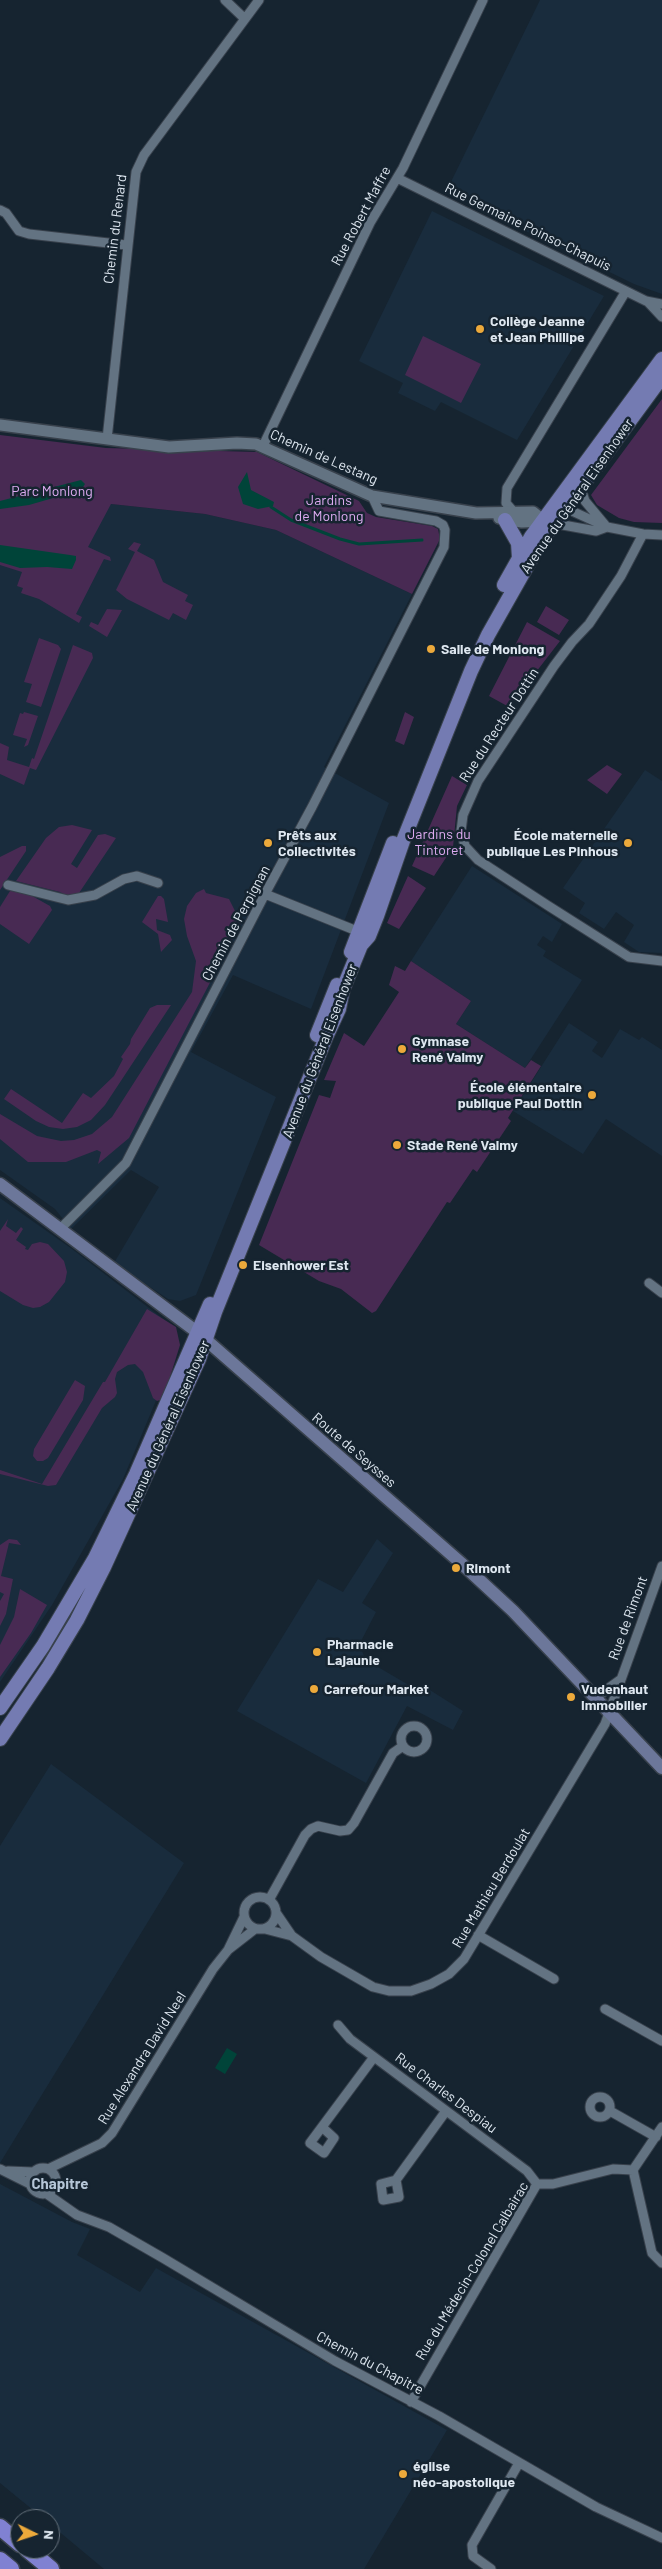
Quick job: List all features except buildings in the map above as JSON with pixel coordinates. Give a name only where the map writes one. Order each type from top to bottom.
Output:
[{"type":"highway","points":[[0,2527],[10,2536]]},
{"type":"highway","points":[[38,2559],[51,2569]]},
{"type":"highway","points":[[0,2560],[12,2569]]},
{"type":"main road","name":"Avenue du Général Eisenhower","points":[[364,934],[471,671],[512,591],[549,522],[662,358]]},
{"type":"main road","name":"Avenue du Général Eisenhower","points":[[561,506],[581,488],[662,377]]},
{"type":"main road","points":[[509,515],[518,543],[519,558]]},
{"type":"main road","name":"Avenue du Général Eisenhower","points":[[0,1739],[53,1660],[104,1567],[322,1046],[339,1010],[343,989],[467,658],[531,537],[549,522]]},
{"type":"main road","name":"Route de Seysses","points":[[0,1184],[202,1336],[494,1592],[662,1768]]},
{"type":"main road","name":"Avenue du Général Eisenhower","points":[[0,1708],[43,1646],[95,1558],[202,1336]]},
{"type":"street","points":[[225,0],[245,19]]},
{"type":"street","name":"Chemin du Renard","points":[[107,440],[113,396],[112,376],[133,183],[139,163],[259,0]]},
{"type":"street","name":"Rue Robert Maffre","points":[[263,446],[370,222],[397,178],[483,0]]},
{"type":"street","name":"Rue Germaine Poinso-Chapuis","points":[[397,178],[646,301],[662,304]]},
{"type":"street","points":[[0,210],[6,213],[19,231],[28,234],[126,245]]},
{"type":"street","points":[[509,515],[506,503],[507,488],[626,291]]},
{"type":"street","name":"Rue Germaine Poinso-Chapuis","points":[[646,301],[662,316]]},
{"type":"street","name":"Chemin de Lestang","points":[[0,424],[169,447],[237,442],[263,446],[372,496],[487,514],[509,515],[533,512],[549,522],[596,531],[607,527]]},
{"type":"street","points":[[581,488],[585,501],[607,527]]},
{"type":"street","name":"Chemin de Perpignan","points":[[60,1229],[126,1163],[265,894],[312,808],[444,547],[446,530],[443,525],[436,521],[379,512],[372,496]]},
{"type":"street","name":"Chemin de Lestang","points":[[561,506],[607,527],[643,534],[662,535]]},
{"type":"street","name":"Rue du Recteur Dottin","points":[[643,534],[621,576],[589,624],[572,642],[554,666],[478,781],[463,815],[462,831],[465,846],[470,853],[511,881],[629,957],[662,961]]},
{"type":"street","points":[[8,885],[68,900],[96,895],[124,880],[137,876],[158,882]]},
{"type":"street","points":[[265,894],[364,934]]},
{"type":"street","points":[[649,1283],[662,1293]]},
{"type":"street","name":"Rue de Rimont","points":[[610,1713],[620,1680],[662,1566]]},
{"type":"street","name":"Rue de Rimont","points":[[596,1698],[620,1680]]},
{"type":"street","name":"Rue Mathieu Berdoulat","points":[[265,1929],[292,1936],[360,1982],[389,1991],[411,1991],[431,1984],[449,1974],[464,1959],[582,1765],[610,1713]]},
{"type":"street","points":[[269,1900],[305,1835],[311,1829],[318,1826],[340,1831],[348,1830],[354,1823],[393,1752],[403,1746]]},
{"type":"street","points":[[228,1950],[244,1917],[244,1910],[251,1900],[257,1897],[269,1900],[277,1914],[275,1920],[265,1929],[250,1927],[244,1917]]},
{"type":"street","name":"Rue Mathieu Berdoulat","points":[[277,1914],[292,1936]]},
{"type":"street","points":[[228,1950],[256,1929]]},
{"type":"street","points":[[478,1935],[554,1979]]},
{"type":"street","name":"Rue Alexandra David Neel","points":[[48,2169],[102,2143],[112,2133],[213,1969],[228,1950]]},
{"type":"street","points":[[605,2009],[662,2041]]},
{"type":"street","name":"Rue Charles Despiau","points":[[338,2025],[350,2039],[528,2171],[537,2184]]},
{"type":"street","points":[[322,2127],[374,2056]]},
{"type":"street","points":[[396,2180],[446,2111]]},
{"type":"street","points":[[610,2111],[656,2137]]},
{"type":"street","points":[[662,2126],[633,2170],[652,2253],[662,2263]]},
{"type":"street","points":[[1,2169],[30,2184],[38,2194],[47,2194],[56,2182],[63,2162]]},
{"type":"street","points":[[1,2169],[33,2172],[40,2168],[48,2169],[56,2182],[66,2208]]},
{"type":"street","name":"Rue du Médecin-Colonel Calbairac","points":[[411,2402],[537,2184],[553,2184],[613,2170],[633,2170]]},
{"type":"street","points":[[30,2184],[33,2172]]},
{"type":"street","name":"Chemin du Chapitre","points":[[47,2194],[77,2215],[109,2227],[335,2362],[411,2402],[617,2518],[662,2538]]},
{"type":"street","points":[[491,2569],[473,2556],[472,2545],[519,2463]]},
{"type":"shaded area","points":[[540,0],[662,0],[662,294],[634,284],[446,192]]},
{"type":"shaded area","name":"Collège Jeanne et Jean Phillipe","points":[[432,211],[604,296],[517,440],[441,402],[435,411],[398,393],[403,383],[359,361]]},
{"type":"shaded area","points":[[247,472],[251,490],[274,502],[273,506],[258,509],[243,504],[238,487]]},
{"type":"shaded area","points":[[81,480],[85,484],[83,487],[60,496],[29,505],[0,509],[0,501]]},
{"type":"shaded area","points":[[111,504],[205,514],[276,530],[412,594],[324,767],[389,803],[311,1009],[233,975],[191,1052],[276,1097],[196,1295],[180,1301],[168,1299],[114,1263],[159,1187],[131,1170],[71,1229],[55,1209],[0,1170],[0,532]]},
{"type":"shaded area","points":[[0,545],[76,556],[76,560],[72,569],[47,567],[20,568],[0,562]]},
{"type":"shaded area","name":"École maternelle publique Les Pinhous","points":[[645,770],[662,781],[662,953],[639,952],[624,942],[634,925],[616,912],[604,929],[579,913],[585,903],[563,888]]},
{"type":"shaded area","points":[[472,866],[562,924],[552,942],[543,936],[537,945],[546,951],[543,956],[582,980],[525,1068],[456,1024],[471,1001],[411,961]]},
{"type":"shaded area","name":"École élémentaire publique Paul Dottin","points":[[569,1023],[598,1042],[592,1051],[602,1058],[620,1029],[639,1040],[642,1037],[662,1050],[662,1156],[606,1119],[583,1154],[513,1111]]},
{"type":"shaded area","points":[[0,1198],[72,1249],[175,1328],[179,1346],[123,1479],[52,1605],[0,1682]]},
{"type":"shaded area","points":[[377,1539],[393,1553],[362,1603],[376,1612],[359,1645],[366,1660],[419,1691],[422,1685],[463,1711],[453,1730],[407,1706],[366,1783],[237,1711],[318,1579],[343,1592]]},
{"type":"shaded area","points":[[51,1764],[184,1863],[0,2163],[0,1846]]},
{"type":"shaded area","points":[[227,2048],[237,2054],[225,2074],[215,2068]]},
{"type":"shaded area","points":[[0,2184],[72,2222],[90,2229],[77,2255],[140,2292],[156,2268],[447,2430],[364,2569],[104,2569],[60,2532],[60,2509],[32,2509],[0,2483]]},
{"type":"green space","points":[[423,336],[481,364],[461,403],[405,375]]},
{"type":"green space","points":[[662,399],[662,523],[634,522],[619,518],[597,505],[591,495]]},
{"type":"green space","name":"Parc Monlong","points":[[0,435],[106,448],[257,452],[359,501],[367,513],[376,517],[432,526],[438,529],[440,539],[412,594],[276,530],[205,514],[111,504],[88,547],[110,557],[111,561],[104,559],[76,614],[82,617],[79,623],[39,599],[21,593],[23,588],[17,586],[22,572],[0,565]]},
{"type":"green space","points":[[134,542],[141,544],[137,551],[154,560],[163,582],[188,595],[185,601],[193,605],[186,620],[173,613],[169,620],[127,599],[116,590],[135,552],[128,549]]},
{"type":"green space","points":[[546,606],[569,620],[559,635],[537,622]]},
{"type":"green space","points":[[107,609],[122,610],[107,637],[89,626],[91,622],[98,625]]},
{"type":"green space","points":[[527,622],[560,641],[509,707],[489,696]]},
{"type":"green space","points":[[39,638],[58,645],[61,649],[41,707],[26,702],[32,684],[24,682]]},
{"type":"green space","points":[[73,645],[92,653],[93,658],[36,770],[30,768],[24,785],[0,774],[0,743],[9,747],[7,760],[29,767],[32,758],[34,759]]},
{"type":"green space","points":[[24,712],[38,716],[28,745],[24,747],[27,739],[13,735],[20,713],[23,714]]},
{"type":"green space","points":[[405,712],[414,717],[404,745],[395,741]]},
{"type":"green space","points":[[607,765],[622,774],[607,794],[587,780]]},
{"type":"green space","name":"Jardins du Tintoret","points":[[452,776],[467,785],[457,806],[453,847],[434,876],[412,866]]},
{"type":"green space","points":[[72,825],[92,830],[71,864],[77,868],[98,835],[105,834],[116,838],[79,893],[67,896],[60,892],[16,881],[46,838],[59,827]]},
{"type":"green space","points":[[22,846],[26,846],[26,851],[0,890],[0,857]]},
{"type":"green space","name":"Jardins du Tintoret","points":[[408,876],[426,888],[399,929],[387,923]]},
{"type":"green space","points":[[204,889],[206,893],[229,899],[241,923],[129,1138],[98,1164],[101,1152],[97,1150],[66,1162],[28,1162],[0,1139],[0,1114],[37,1136],[61,1141],[74,1140],[92,1134],[112,1117],[192,992],[196,961],[187,936],[184,919],[187,906],[196,893]]},
{"type":"green space","points":[[10,891],[25,892],[50,906],[52,910],[29,944],[0,924],[0,907]]},
{"type":"green space","points":[[158,896],[164,899],[168,922],[156,919],[157,930],[170,935],[172,940],[161,952],[158,934],[142,922]]},
{"type":"green space","name":"Stade René Valmy","points":[[411,961],[471,1001],[456,1024],[525,1068],[531,1060],[541,1066],[508,1118],[511,1121],[477,1172],[473,1169],[450,1203],[447,1202],[376,1311],[372,1313],[341,1289],[319,1281],[259,1245],[319,1095],[330,1098],[336,1081],[324,1080],[344,1033],[364,1046],[399,992],[389,985],[395,966],[405,971]]},
{"type":"green space","points":[[157,1005],[171,1005],[105,1105],[91,1120],[77,1127],[63,1129],[49,1127],[36,1121],[4,1099],[11,1089],[62,1123],[83,1093],[91,1098],[114,1076],[123,1059],[121,1057],[130,1044],[131,1039],[150,1008]]},
{"type":"green space","points":[[8,1219],[6,1226],[16,1233],[21,1227],[23,1229],[16,1240],[26,1247],[25,1249],[28,1250],[32,1244],[40,1242],[48,1244],[64,1261],[67,1272],[65,1282],[49,1302],[40,1307],[33,1308],[23,1305],[0,1291],[0,1231]]},
{"type":"green space","points":[[147,1309],[176,1327],[180,1345],[166,1390],[160,1400],[157,1401],[153,1398],[143,1372],[135,1364],[128,1365],[117,1372],[115,1379],[117,1393],[115,1397],[102,1408],[56,1485],[48,1486],[0,1474],[0,1470],[42,1484],[103,1382],[105,1382]]},
{"type":"green space","points":[[75,1380],[85,1386],[83,1400],[48,1458],[43,1461],[37,1461],[33,1456],[34,1449]]},
{"type":"green space","points":[[9,1539],[17,1540],[21,1545],[9,1543],[1,1576],[13,1579],[6,1614],[0,1626],[0,1601],[4,1594],[0,1592],[0,1545]]},
{"type":"green space","points":[[20,1589],[47,1605],[31,1633],[0,1677],[0,1645],[14,1617]]},
{"type":"waterway","points":[[271,507],[291,520],[340,539],[359,544],[422,540]]},
{"type":"place","name":"Collège Jeanne et Jean Phillipe","points":[[480,329]]},
{"type":"place","name":"Salle de Monlong","points":[[431,649]]},
{"type":"place","name":"Prêts aux Collectivités","points":[[268,843]]},
{"type":"place","name":"École maternelle publique Les Pinhous","points":[[628,843]]},
{"type":"place","name":"Gymnase René Valmy","points":[[402,1049]]},
{"type":"place","name":"École élémentaire publique Paul Dottin","points":[[592,1095]]},
{"type":"place","name":"Stade René Valmy","points":[[397,1145]]},
{"type":"place","name":"Eisenhower Est","points":[[243,1265]]},
{"type":"place","name":"Rimont","points":[[456,1568]]},
{"type":"place","name":"Pharmacie Lajaunie","points":[[317,1652]]},
{"type":"place","name":"Carrefour Market","points":[[314,1689]]},
{"type":"place","name":"Vudenhaut Immobilier","points":[[571,1697]]},
{"type":"place","name":"église néo-apostolique","points":[[403,2474]]},
{"type":"district","name":"Chapitre","points":[[60,2184]]},
{"type":"park label","name":"Jardins de Monlong","points":[[329,508]]}]
